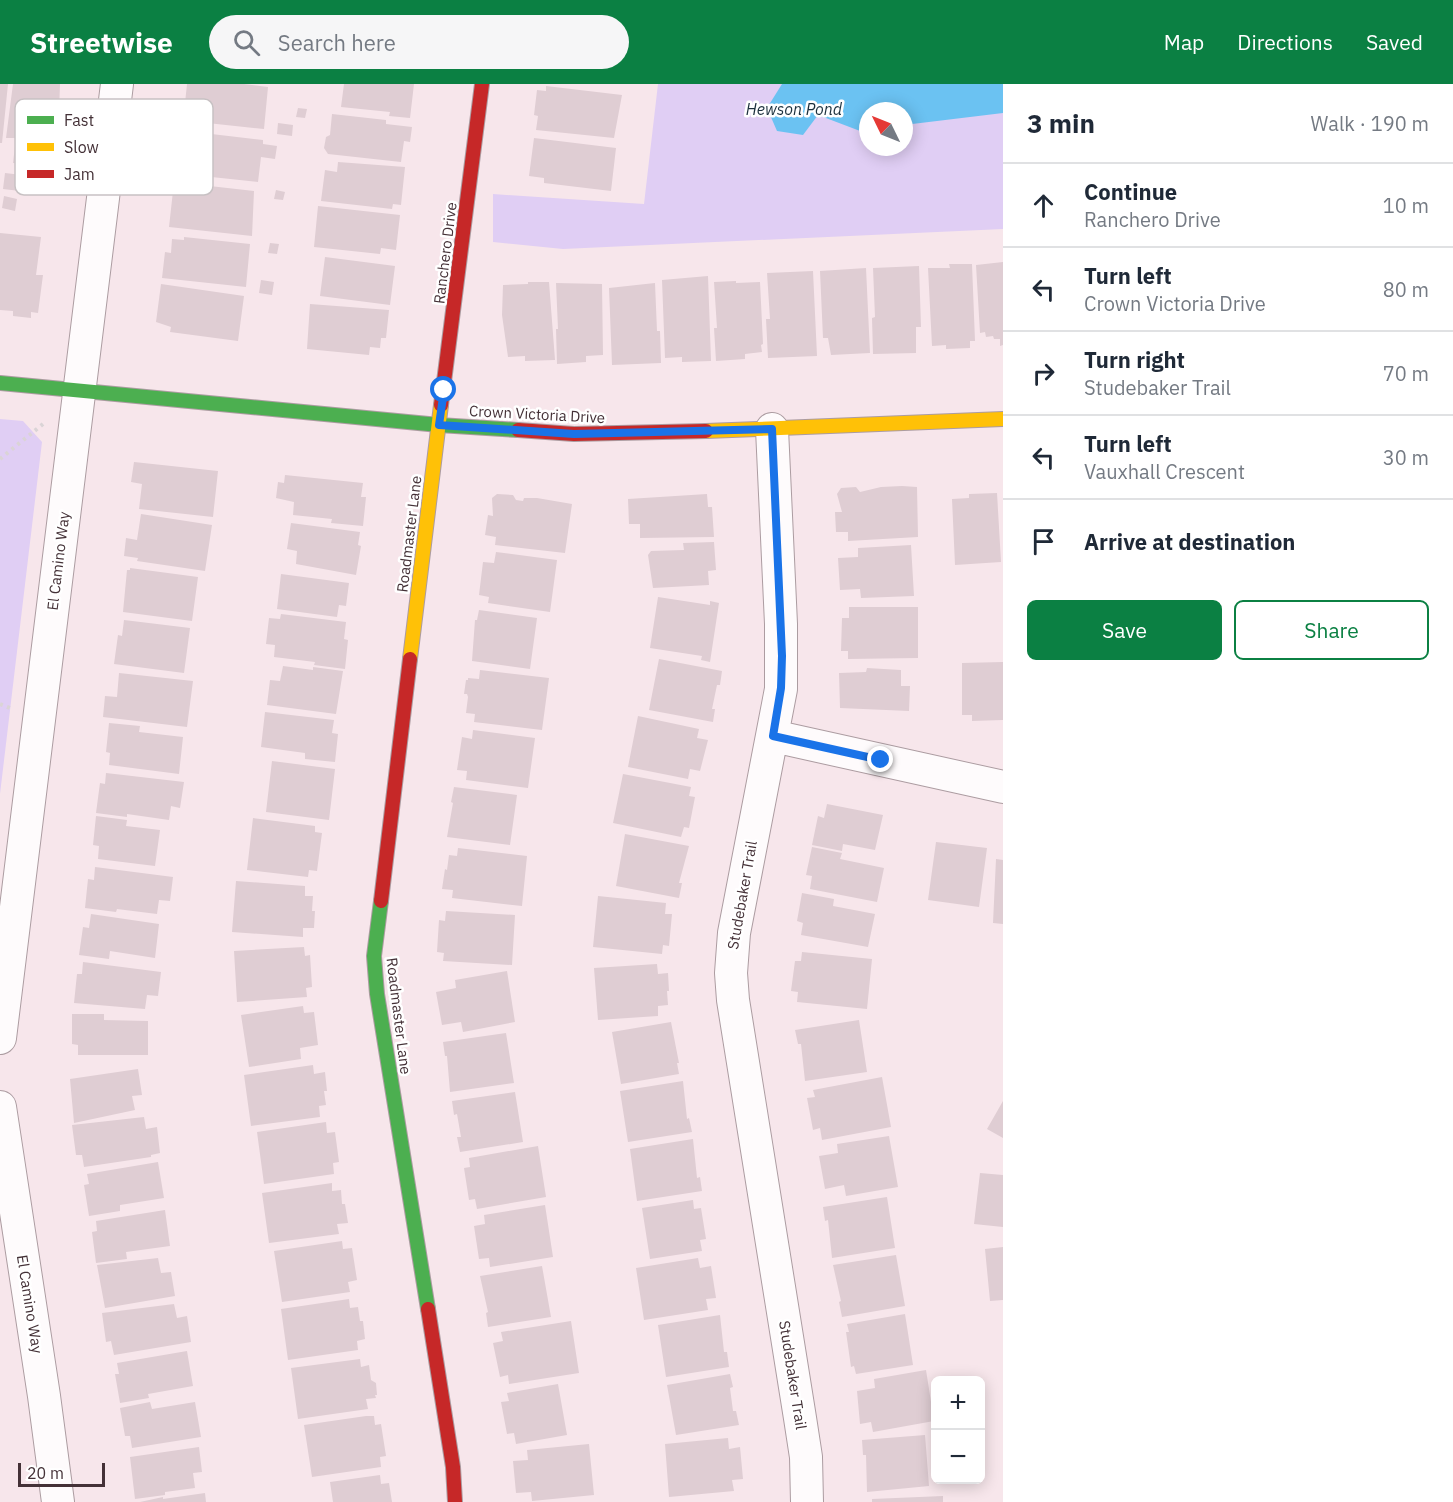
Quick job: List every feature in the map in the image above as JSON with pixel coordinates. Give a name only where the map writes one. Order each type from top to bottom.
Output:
[{"type":"street","name":"El Camino Way","points":[[115,99],[117,84]]},
{"type":"street","name":"Ranchero Drive","points":[[439,425],[482,84]]},
{"type":"street","name":"El Camino Way","points":[[0,1038],[103,195]]},
{"type":"street","name":"Crown Victoria Drive","points":[[0,383],[439,425],[574,434],[772,429],[1003,419]]},
{"type":"street","name":"Roadmaster Lane","points":[[439,425],[374,957],[377,994],[453,1467],[455,1502]]},
{"type":"street","name":"Studebaker Trail","points":[[772,429],[782,656],[781,688],[734,933],[731,973],[733,1000],[806,1457],[807,1502]]},
{"type":"street","points":[[773,736],[1003,787]]},
{"type":"street","name":"El Camino Way","points":[[0,1107],[58,1502]]},
{"type":"path","points":[[0,459],[43,424]]},
{"type":"path","points":[[0,704],[13,709]]},
{"type":"shaded area","points":[[658,84],[1003,84],[1003,229],[563,249],[493,242],[493,194],[644,204]]},
{"type":"shaded area","points":[[0,419],[23,421],[42,442],[0,794]]},
{"type":"water","name":"Hewson Pond","points":[[782,84],[1003,84],[1003,113],[913,124],[913,102],[859,102],[859,131],[818,115],[803,135],[777,131],[767,108]]},
{"type":"building","points":[[0,84],[8,84],[2,143],[0,143]]},
{"type":"building","points":[[13,84],[60,84],[59,99],[15,99],[15,138],[6,138]]},
{"type":"building","points":[[187,84],[244,84],[268,87],[264,129],[213,124],[213,99],[185,99]]},
{"type":"building","points":[[344,84],[414,84],[410,118],[389,116],[390,112],[341,107]]},
{"type":"building","points":[[546,86],[622,95],[614,138],[536,130],[538,116],[534,115],[537,90],[546,91]]},
{"type":"building","points":[[298,108],[307,109],[305,118],[296,117]]},
{"type":"building","points":[[332,114],[386,120],[386,124],[412,127],[410,142],[404,141],[401,162],[328,154],[324,148],[326,137],[330,135]]},
{"type":"building","points":[[278,123],[293,125],[292,136],[277,134]]},
{"type":"building","points":[[213,134],[263,140],[263,144],[277,146],[275,159],[261,157],[258,182],[213,177]]},
{"type":"building","points":[[534,138],[616,148],[611,191],[544,183],[544,178],[529,176]]},
{"type":"building","points":[[338,162],[405,167],[401,205],[393,204],[392,209],[321,201],[325,170],[337,172]]},
{"type":"building","points":[[5,173],[15,174],[15,190],[3,189]]},
{"type":"building","points":[[213,186],[254,191],[252,236],[169,227],[173,195],[213,195]]},
{"type":"building","points":[[276,190],[285,192],[283,200],[274,199]]},
{"type":"building","points":[[4,196],[17,199],[15,211],[2,208]]},
{"type":"building","points":[[318,206],[400,215],[396,250],[381,248],[380,254],[314,247]]},
{"type":"building","points":[[0,233],[41,237],[36,275],[43,275],[38,313],[31,312],[31,318],[13,316],[13,311],[0,310]]},
{"type":"building","points":[[184,237],[250,244],[246,287],[162,278],[165,252],[171,253],[172,239],[184,240]]},
{"type":"building","points":[[270,243],[279,244],[277,254],[268,253]]},
{"type":"building","points":[[325,257],[395,266],[390,305],[320,296]]},
{"type":"building","points":[[1003,262],[1003,345],[1000,346],[1000,339],[994,339],[993,336],[986,337],[985,332],[980,333],[976,265]]},
{"type":"building","points":[[949,264],[972,264],[975,341],[970,341],[970,348],[946,349],[946,345],[932,346],[928,268],[950,268]]},
{"type":"building","points":[[919,266],[921,327],[916,327],[916,353],[873,354],[872,318],[875,317],[873,268]]},
{"type":"building","points":[[866,268],[870,353],[831,355],[828,338],[823,338],[820,271]]},
{"type":"building","points":[[813,271],[817,356],[768,358],[766,319],[770,319],[767,273]]},
{"type":"building","points":[[708,276],[711,361],[682,362],[682,357],[665,358],[662,280]]},
{"type":"building","points":[[261,280],[274,282],[272,295],[259,293]]},
{"type":"building","points":[[736,281],[736,283],[760,282],[762,352],[745,354],[745,359],[716,361],[714,328],[717,328],[714,282]]},
{"type":"building","points":[[528,282],[549,282],[555,360],[525,361],[525,356],[508,357],[502,315],[503,285],[528,284]]},
{"type":"building","points":[[556,283],[602,284],[603,355],[586,356],[586,362],[557,364]]},
{"type":"building","points":[[655,283],[661,363],[612,365],[609,288]]},
{"type":"building","points":[[161,284],[244,296],[238,341],[170,332],[171,327],[156,322]]},
{"type":"building","points":[[310,304],[389,310],[386,338],[381,338],[380,348],[370,347],[369,355],[307,349]]},
{"type":"building","points":[[134,462],[218,471],[213,517],[139,509],[142,484],[131,482]]},
{"type":"building","points":[[285,475],[363,483],[361,497],[366,497],[363,526],[331,523],[332,519],[293,515],[294,502],[276,498],[278,482],[284,483]]},
{"type":"building","points":[[856,487],[860,492],[881,487],[917,487],[918,537],[848,541],[848,532],[836,532],[835,512],[842,512],[837,494],[841,488]]},
{"type":"building","points":[[997,493],[1001,562],[955,565],[952,499],[969,498],[969,494]]},
{"type":"building","points":[[497,494],[513,495],[516,500],[523,501],[524,498],[537,498],[572,504],[565,553],[495,545],[496,537],[485,535],[488,515],[493,516],[492,498]]},
{"type":"building","points":[[707,494],[708,507],[712,507],[714,537],[640,538],[640,524],[629,524],[628,499]]},
{"type":"building","points":[[141,514],[212,525],[205,571],[137,561],[138,558],[124,556],[126,538],[137,540]]},
{"type":"building","points":[[291,523],[360,532],[358,545],[361,546],[356,575],[296,564],[297,551],[287,549]]},
{"type":"building","points":[[714,542],[716,570],[708,571],[709,585],[653,588],[648,555],[651,551],[684,550],[683,543]]},
{"type":"building","points":[[911,545],[914,596],[861,598],[860,589],[840,590],[838,558],[858,557],[858,548]]},
{"type":"building","points":[[496,552],[557,560],[550,612],[488,603],[489,597],[479,595],[483,562],[494,563]]},
{"type":"building","points":[[130,568],[198,577],[192,621],[123,612],[127,570]]},
{"type":"building","points":[[281,574],[349,583],[346,606],[339,605],[337,617],[277,609]]},
{"type":"building","points":[[658,597],[710,605],[710,601],[719,603],[710,662],[701,660],[702,656],[650,648]]},
{"type":"building","points":[[849,607],[918,607],[918,658],[848,659],[848,651],[841,651],[842,618],[849,618]]},
{"type":"building","points":[[479,610],[537,618],[530,669],[472,661],[475,620],[477,620]]},
{"type":"building","points":[[281,614],[346,622],[344,639],[348,640],[345,669],[314,665],[315,662],[274,657],[275,645],[266,644],[269,618],[280,619]]},
{"type":"building","points":[[124,620],[190,628],[184,673],[114,664],[118,635],[122,636]]},
{"type":"building","points":[[659,659],[722,671],[712,709],[715,709],[713,722],[649,710]]},
{"type":"building","points":[[1003,662],[1003,720],[972,721],[972,715],[962,715],[962,663]]},
{"type":"building","points":[[283,666],[343,671],[336,714],[267,705],[270,680],[280,681]]},
{"type":"building","points":[[867,668],[901,670],[901,686],[910,686],[909,711],[840,708],[839,673],[866,672]]},
{"type":"building","points":[[480,670],[549,678],[542,730],[474,722],[475,714],[466,713],[468,697],[464,694],[466,680],[468,678],[479,679]]},
{"type":"building","points":[[119,673],[193,681],[187,727],[103,717],[105,696],[117,697]]},
{"type":"building","points":[[265,712],[334,720],[332,733],[338,734],[335,762],[305,759],[305,753],[261,747]]},
{"type":"building","points":[[638,716],[699,729],[697,738],[708,740],[700,771],[690,769],[688,779],[628,767]]},
{"type":"building","points":[[109,723],[140,726],[139,732],[183,737],[179,774],[109,765],[110,753],[106,752]]},
{"type":"building","points":[[473,730],[535,738],[528,788],[466,780],[467,771],[457,770],[462,737],[472,739]]},
{"type":"building","points":[[272,761],[335,769],[329,820],[266,812]]},
{"type":"building","points":[[106,773],[184,782],[180,808],[171,806],[169,820],[127,814],[127,817],[96,813],[100,783],[105,784]]},
{"type":"building","points":[[623,774],[691,787],[689,796],[695,797],[689,828],[684,827],[681,837],[613,823]]},
{"type":"building","points":[[454,787],[517,795],[510,845],[447,837]]},
{"type":"building","points":[[827,804],[883,815],[875,850],[843,844],[842,851],[812,845],[818,816],[824,818]]},
{"type":"building","points":[[96,816],[127,820],[126,826],[160,830],[155,866],[98,859],[99,846],[93,845]]},
{"type":"building","points":[[253,818],[315,826],[315,832],[322,833],[317,871],[309,870],[308,877],[247,870]]},
{"type":"building","points":[[625,834],[689,846],[679,883],[682,883],[679,898],[616,886]]},
{"type":"building","points":[[936,842],[987,848],[979,907],[928,900]]},
{"type":"building","points":[[812,847],[842,853],[840,859],[884,868],[877,902],[810,889],[812,876],[806,875]]},
{"type":"building","points":[[458,848],[527,856],[522,906],[452,898],[453,890],[442,889],[449,855],[457,856]]},
{"type":"building","points":[[996,859],[1003,860],[1003,924],[993,923]]},
{"type":"building","points":[[95,867],[173,877],[170,901],[159,900],[157,914],[85,908],[88,879],[94,880]]},
{"type":"building","points":[[236,881],[305,886],[305,896],[313,896],[314,928],[303,928],[303,937],[232,932]]},
{"type":"building","points":[[802,893],[834,899],[833,906],[875,914],[868,947],[801,935],[803,923],[797,921]]},
{"type":"building","points":[[598,896],[666,903],[665,914],[672,914],[669,946],[663,945],[662,954],[593,947]]},
{"type":"building","points":[[446,911],[515,915],[512,965],[443,961],[444,953],[437,952],[439,920],[445,921]]},
{"type":"building","points":[[91,914],[159,924],[155,958],[110,951],[109,959],[79,955],[83,927],[89,928]]},
{"type":"building","points":[[304,947],[305,956],[310,955],[312,987],[306,988],[307,997],[237,1002],[234,951]]},
{"type":"building","points":[[802,952],[872,959],[867,1009],[797,1002],[798,992],[791,991],[795,961],[801,961]]},
{"type":"building","points":[[83,962],[161,972],[158,996],[147,995],[145,1009],[74,1003],[77,974],[82,974]]},
{"type":"building","points":[[657,964],[658,974],[668,973],[669,991],[667,991],[668,1005],[658,1006],[658,1016],[598,1020],[594,968]]},
{"type":"building","points":[[507,971],[515,1022],[463,1032],[461,1022],[442,1025],[436,992],[456,988],[455,980]]},
{"type":"building","points":[[303,1006],[304,1013],[314,1012],[318,1045],[300,1048],[301,1059],[249,1067],[241,1015]]},
{"type":"building","points":[[72,1014],[104,1014],[104,1020],[148,1021],[148,1055],[78,1055],[78,1045],[72,1044]]},
{"type":"building","points":[[859,1020],[867,1072],[805,1081],[801,1044],[798,1044],[795,1030]]},
{"type":"building","points":[[671,1022],[679,1074],[621,1084],[612,1032]]},
{"type":"building","points":[[506,1033],[514,1083],[450,1092],[447,1056],[445,1056],[443,1042]]},
{"type":"building","points":[[313,1065],[314,1074],[325,1072],[326,1105],[319,1106],[320,1117],[251,1126],[244,1075]]},
{"type":"building","points":[[138,1069],[142,1095],[132,1096],[135,1110],[74,1123],[70,1079]]},
{"type":"building","points":[[882,1077],[891,1127],[822,1140],[820,1128],[813,1130],[807,1098],[815,1097],[813,1090]]},
{"type":"building","points":[[683,1081],[687,1119],[689,1118],[692,1132],[628,1142],[620,1091]]},
{"type":"building","points":[[515,1092],[523,1142],[460,1152],[457,1137],[461,1137],[452,1101]]},
{"type":"building","points":[[1003,1101],[1003,1138],[987,1129]]},
{"type":"building","points":[[144,1117],[146,1129],[157,1127],[160,1153],[151,1155],[151,1157],[84,1167],[82,1155],[76,1155],[72,1125]]},
{"type":"building","points":[[326,1122],[327,1133],[335,1132],[339,1162],[333,1163],[334,1174],[264,1184],[257,1132]]},
{"type":"building","points":[[889,1136],[898,1187],[846,1196],[844,1185],[825,1189],[819,1156],[838,1153],[837,1144]]},
{"type":"building","points":[[693,1139],[697,1178],[700,1177],[702,1191],[637,1201],[630,1149]]},
{"type":"building","points":[[538,1146],[546,1197],[477,1209],[475,1199],[469,1200],[464,1168],[470,1167],[469,1158]]},
{"type":"building","points":[[158,1162],[164,1198],[120,1205],[120,1211],[89,1216],[84,1185],[89,1184],[87,1174]]},
{"type":"building","points":[[980,1173],[1003,1175],[1003,1227],[974,1224]]},
{"type":"building","points":[[332,1183],[332,1191],[341,1190],[342,1204],[345,1204],[348,1223],[337,1224],[339,1234],[269,1243],[262,1193]]},
{"type":"building","points":[[887,1197],[895,1248],[832,1258],[828,1220],[825,1221],[823,1207]]},
{"type":"building","points":[[693,1200],[694,1209],[701,1208],[706,1239],[700,1240],[702,1251],[650,1259],[642,1208]]},
{"type":"building","points":[[545,1205],[553,1257],[490,1267],[489,1258],[479,1259],[474,1226],[485,1224],[484,1215]]},
{"type":"building","points":[[165,1210],[170,1246],[126,1252],[127,1259],[96,1263],[92,1232],[97,1231],[96,1221]]},
{"type":"building","points":[[342,1241],[343,1249],[352,1248],[357,1280],[348,1282],[350,1292],[282,1302],[274,1251]]},
{"type":"building","points":[[1003,1247],[1003,1300],[990,1301],[985,1249]]},
{"type":"building","points":[[896,1255],[905,1306],[842,1317],[833,1265]]},
{"type":"building","points":[[158,1258],[161,1273],[171,1272],[175,1296],[105,1308],[97,1265]]},
{"type":"building","points":[[698,1258],[700,1268],[711,1266],[716,1298],[706,1299],[708,1310],[644,1320],[636,1268]]},
{"type":"building","points":[[542,1266],[551,1317],[488,1327],[486,1313],[488,1312],[480,1276]]},
{"type":"building","points":[[349,1299],[350,1308],[358,1307],[360,1321],[363,1321],[365,1339],[357,1341],[358,1350],[288,1360],[281,1309]]},
{"type":"building","points":[[174,1304],[177,1318],[187,1316],[191,1342],[114,1355],[111,1341],[106,1342],[102,1313]]},
{"type":"building","points":[[905,1314],[913,1365],[856,1374],[854,1366],[851,1367],[847,1324]]},
{"type":"building","points":[[720,1315],[724,1352],[727,1352],[729,1367],[666,1377],[658,1325]]},
{"type":"building","points":[[571,1321],[579,1373],[509,1384],[508,1375],[500,1377],[493,1343],[503,1341],[501,1332]]},
{"type":"building","points":[[187,1351],[193,1386],[148,1394],[149,1398],[120,1403],[115,1374],[119,1374],[117,1363]]},
{"type":"building","points":[[360,1359],[361,1367],[369,1365],[371,1380],[376,1383],[376,1398],[366,1399],[368,1409],[298,1419],[291,1368]]},
{"type":"building","points":[[926,1370],[931,1402],[931,1422],[873,1432],[871,1422],[860,1424],[857,1391],[875,1388],[874,1379]]},
{"type":"building","points":[[730,1374],[733,1387],[730,1388],[733,1411],[736,1411],[739,1425],[676,1435],[667,1385]]},
{"type":"building","points":[[558,1384],[567,1435],[516,1444],[514,1433],[507,1434],[501,1402],[509,1401],[507,1393]]},
{"type":"building","points":[[150,1402],[152,1409],[195,1402],[201,1437],[132,1448],[130,1436],[125,1436],[120,1408]]},
{"type":"building","points":[[374,1416],[375,1425],[381,1424],[386,1456],[380,1457],[381,1467],[312,1477],[304,1425]]},
{"type":"building","points":[[925,1435],[929,1486],[867,1492],[866,1455],[863,1455],[862,1440]]},
{"type":"building","points":[[728,1438],[729,1449],[740,1447],[743,1479],[732,1480],[734,1491],[669,1497],[665,1444]]},
{"type":"building","points":[[589,1444],[594,1495],[532,1501],[531,1492],[516,1493],[513,1461],[528,1460],[527,1450]]},
{"type":"building","points":[[199,1447],[202,1472],[193,1473],[195,1488],[135,1499],[130,1457]]},
{"type":"building","points":[[380,1475],[381,1484],[389,1483],[392,1502],[333,1502],[330,1482]]},
{"type":"building","points":[[205,1493],[206,1502],[140,1502],[163,1497],[163,1499]]},
{"type":"building","points":[[943,1496],[943,1502],[872,1502],[872,1499]]},
{"type":"traffic: fast","points":[[0,383],[439,425],[518,430]]},
{"type":"traffic: fast","points":[[381,901],[374,956],[377,994],[428,1309]]},
{"type":"traffic: slow","points":[[410,659],[441,405]]},
{"type":"traffic: slow","points":[[706,431],[1003,419]]},
{"type":"traffic: jam","points":[[441,405],[482,84]]},
{"type":"traffic: jam","points":[[518,430],[574,434],[706,431]]},
{"type":"traffic: jam","points":[[381,901],[410,659]]},
{"type":"traffic: jam","points":[[428,1309],[453,1467],[455,1502]]},
{"type":"route","points":[[444,390],[439,425],[574,434],[772,429],[782,656],[781,688],[773,736],[881,760]]}]
